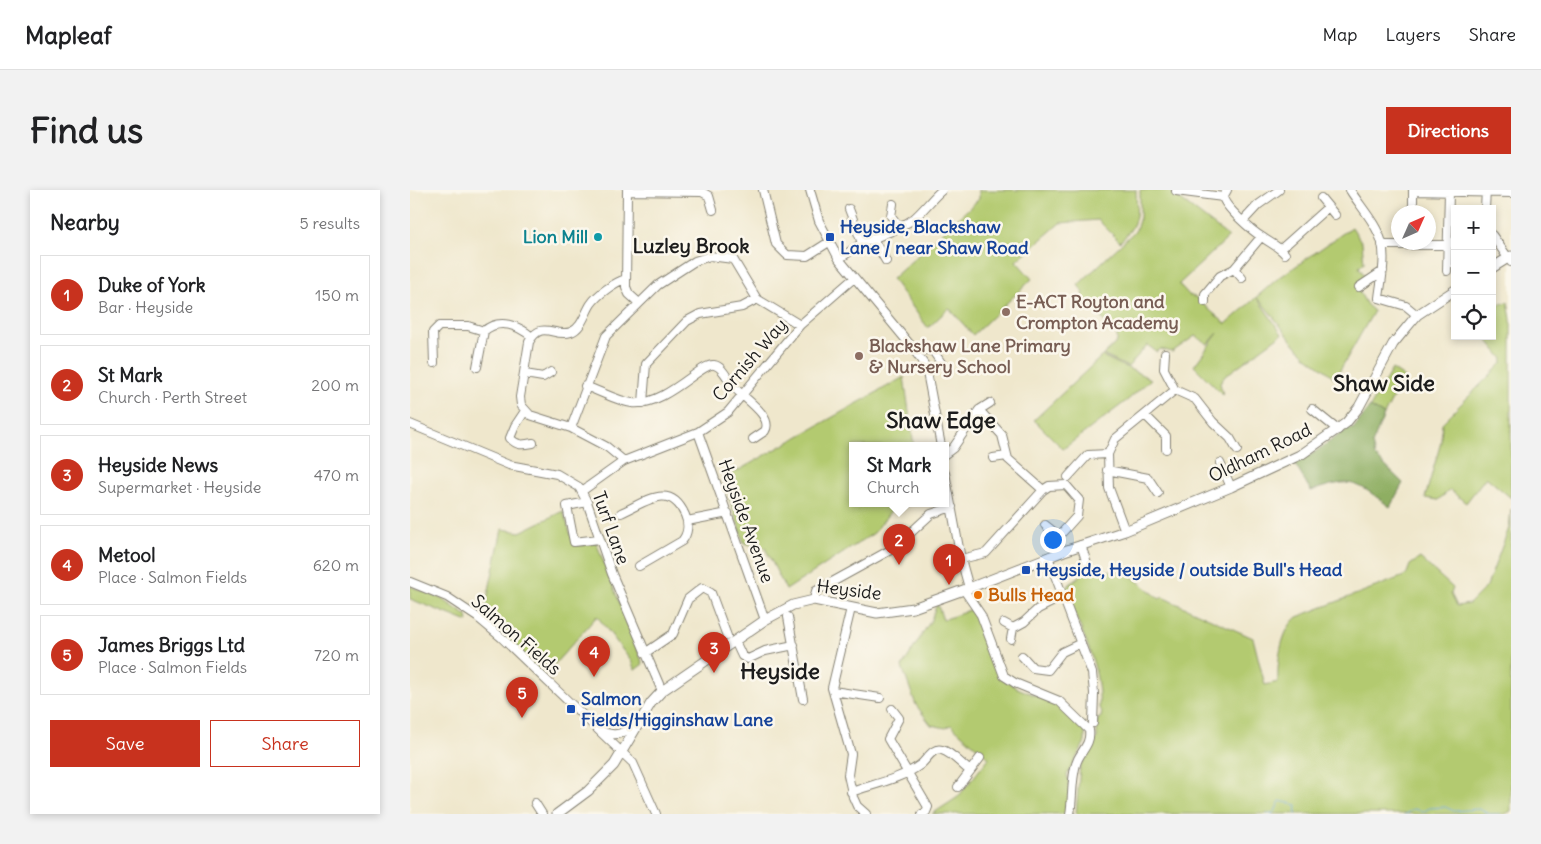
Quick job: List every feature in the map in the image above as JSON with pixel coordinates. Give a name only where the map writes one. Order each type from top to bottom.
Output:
[{"type":"main road","points":[[1496,266],[1510,259]]},
{"type":"main road","name":"Oldham Road","points":[[1048,557],[1125,532],[1231,487],[1302,454],[1338,430],[1354,415],[1393,344],[1417,315],[1451,293]]},
{"type":"main road","name":"Heyside","points":[[614,765],[620,751],[636,726],[662,691],[731,639],[785,609],[814,600],[870,612],[913,608],[1048,557]]},
{"type":"main road","points":[[557,814],[588,791],[614,765]]},
{"type":"street","points":[[639,303],[629,294],[626,278],[627,190],[702,192],[709,196],[713,210]]},
{"type":"street","points":[[763,190],[776,244],[787,255],[807,256],[829,242]]},
{"type":"street","points":[[810,190],[829,242],[839,259],[912,346],[928,372],[940,442]]},
{"type":"street","points":[[894,204],[892,216],[898,225],[904,226],[911,222],[942,190]]},
{"type":"street","points":[[1244,220],[1258,205],[1280,190]]},
{"type":"street","points":[[1350,190],[1373,225],[1382,245],[1383,271],[1379,298],[1406,306],[1417,315]]},
{"type":"street","points":[[1413,205],[1413,190],[1511,192]]},
{"type":"street","points":[[1176,191],[1225,193],[1227,207],[1261,237],[1283,251],[1328,207]]},
{"type":"street","points":[[1485,205],[1486,191]]},
{"type":"street","points":[[1447,271],[1451,243],[1449,192]]},
{"type":"street","points":[[1320,198],[1335,215]]},
{"type":"street","points":[[849,209],[862,243]]},
{"type":"street","points":[[839,259],[862,243],[894,230],[898,225]]},
{"type":"street","points":[[1205,302],[1205,294],[1220,276],[1234,269],[1261,237]]},
{"type":"street","points":[[873,239],[886,261]]},
{"type":"street","points":[[1496,240],[1510,259]]},
{"type":"street","points":[[1436,243],[1451,243]]},
{"type":"street","points":[[1382,245],[1391,244]]},
{"type":"street","points":[[570,428],[606,336],[658,285],[695,261],[710,256],[733,259],[757,299],[800,325]]},
{"type":"street","points":[[1234,269],[1242,278]]},
{"type":"street","points":[[1359,287],[1383,271]]},
{"type":"street","points":[[624,460],[598,442],[570,428],[525,411],[521,405],[520,397],[529,342],[532,336],[543,330],[566,333],[575,330],[592,302],[626,278]]},
{"type":"street","name":"Cornish Way","points":[[582,491],[624,460],[698,432],[728,412],[800,325],[854,278]]},
{"type":"street","points":[[643,403],[646,364],[687,321],[700,314],[742,307],[757,299]]},
{"type":"street","points":[[477,367],[484,331],[493,325],[517,326],[532,336]]},
{"type":"street","points":[[434,363],[433,332],[437,327],[468,326],[484,331]]},
{"type":"street","points":[[912,346],[933,351],[942,364]]},
{"type":"street","points":[[1166,353],[1164,370],[1175,390],[1195,399],[1213,422],[1230,438],[1237,450]]},
{"type":"street","points":[[585,386],[624,400],[643,403],[669,394],[710,364],[719,367],[742,395],[754,405],[767,425],[765,431],[753,439]]},
{"type":"street","points":[[525,374],[543,377],[551,372]]},
{"type":"street","points":[[1125,532],[1109,488],[1106,470],[1108,454],[1115,439],[1146,416],[1175,390]]},
{"type":"street","points":[[949,451],[979,410],[990,403]]},
{"type":"street","points":[[1312,409],[1338,430]]},
{"type":"street","points":[[979,410],[1002,435],[1008,458],[1046,488]]},
{"type":"street","points":[[525,411],[510,438],[515,443],[522,445],[533,443]]},
{"type":"street","points":[[1146,416],[1166,436],[1166,449]]},
{"type":"street","name":"Turf Lane","points":[[410,425],[509,465],[558,474],[571,481],[582,491],[599,539],[662,691]]},
{"type":"street","name":"Heyside Avenue","points":[[698,432],[766,620]]},
{"type":"street","points":[[1068,476],[1088,455],[1108,454]]},
{"type":"street","points":[[992,458],[1008,458]]},
{"type":"street","points":[[1220,463],[1231,487]]},
{"type":"street","points":[[1106,470],[1148,478],[1158,493]]},
{"type":"street","points":[[961,559],[982,556],[1046,488],[1066,485],[1081,503],[1077,516],[1059,536],[1045,525]]},
{"type":"street","points":[[949,493],[967,589],[981,615],[1004,676],[1015,683],[1059,701],[1089,730],[1089,740],[1078,759],[1073,774],[1073,801],[1070,814]]},
{"type":"street","points":[[621,514],[656,497],[667,496],[676,500],[687,521],[686,536],[682,541],[639,566]]},
{"type":"street","points":[[587,502],[568,506],[574,542],[599,539]]},
{"type":"street","points":[[814,600],[816,591],[894,548],[931,514],[952,508]]},
{"type":"street","points":[[687,521],[728,512]]},
{"type":"street","points":[[1081,545],[1087,562]]},
{"type":"street","points":[[1048,557],[1081,643],[1094,684],[1093,722]]},
{"type":"street","name":"Salmon Fields","points":[[410,582],[447,597],[477,617],[633,763],[656,814]]},
{"type":"street","points":[[645,653],[673,634],[688,599],[702,588],[711,593],[722,623],[742,656],[748,659],[765,651],[794,645]]},
{"type":"street","points":[[1013,628],[1024,622],[1038,608],[1062,597]]},
{"type":"street","points":[[850,608],[833,691],[851,754],[848,775],[851,792],[857,806],[866,814]]},
{"type":"street","points":[[788,617],[803,699]]},
{"type":"street","points":[[1004,623],[1013,628]]},
{"type":"street","points":[[1011,639],[1013,628]]},
{"type":"street","points":[[1022,656],[1032,668],[1048,670],[1062,652],[1081,643]]},
{"type":"street","points":[[833,691],[880,698]]},
{"type":"street","points":[[892,709],[898,718],[888,739],[928,807],[924,813]]},
{"type":"street","name":"Salmon Fields","points":[[592,725],[612,735],[621,734],[636,726]]},
{"type":"street","name":"Salmon Fields","points":[[605,738],[614,750],[614,765]]},
{"type":"street","points":[[851,792],[907,772],[922,763],[930,754],[941,749],[970,771]]},
{"type":"street","points":[[958,787],[980,758]]},
{"type":"street","points":[[535,803],[542,814]]},
{"type":"green space","points":[[979,190],[1136,190],[1136,218],[1131,229],[1120,242],[1098,220],[1060,223],[1016,261],[1032,279],[973,335],[949,308],[928,328],[892,279],[979,199]]},
{"type":"green space","points":[[1140,190],[1168,190],[1229,237],[1179,284],[1189,295],[1200,299],[1205,306],[1226,324],[1276,280],[1352,227],[1362,243],[1364,263],[1359,267],[1366,278],[1356,286],[1367,305],[1374,311],[1335,379],[1298,348],[1257,298],[1282,334],[1225,376],[1220,383],[1223,395],[1194,366],[1218,333],[1208,344],[1195,336],[1172,352],[1160,349],[1157,352],[1147,345],[1128,367],[1103,355],[1117,342],[1117,334],[1081,297],[1084,293],[1078,285],[1136,230],[1140,217]]},
{"type":"green space","points":[[1508,302],[1511,320],[1511,498],[1486,477],[1466,503],[1450,490],[1438,500],[1425,498],[1441,442],[1442,423],[1502,363],[1503,359],[1487,340],[1496,340],[1496,306]]},
{"type":"green space","points":[[1102,356],[1151,379],[1129,399],[1063,449],[1034,420]]},
{"type":"green space","points":[[1392,369],[1404,377],[1384,415],[1370,407]]},
{"type":"green space","points":[[904,377],[913,442],[849,442],[849,507],[894,507],[874,533],[786,590],[765,548],[744,543],[723,479]]},
{"type":"green space","points":[[1370,407],[1384,415],[1372,444],[1375,456],[1403,483],[1390,507],[1361,487],[1353,484],[1336,484],[1311,491],[1294,463],[1312,454],[1349,428],[1353,429]]},
{"type":"green space","points":[[1511,509],[1511,811],[1505,814],[1076,814],[1080,766],[1097,738],[1097,720],[1101,717],[1102,711],[1099,708],[1097,677],[1093,662],[1064,589],[1087,570],[1125,571],[1160,599],[1162,597],[1253,638],[1265,685],[1278,682],[1281,647],[1287,630],[1297,617],[1404,576],[1410,565],[1420,558],[1453,588],[1451,594],[1457,606],[1469,604],[1487,586],[1509,528]]},
{"type":"green space","points":[[563,511],[574,544],[584,545],[596,542],[643,664],[635,670],[631,661],[597,616],[545,675],[483,618],[502,529],[520,532]]},
{"type":"green space","points":[[410,586],[442,599],[467,616],[468,622],[410,599]]},
{"type":"green space","points":[[937,603],[943,620],[972,609],[1003,678],[1017,688],[1057,704],[1085,732],[1085,742],[1067,775],[1071,793],[1066,814],[932,814],[958,797],[989,758],[951,725],[946,728],[931,725],[916,705],[902,667],[931,620]]},
{"type":"waterway","points":[[1267,814],[1274,813],[1280,801],[1297,805],[1296,814]]},
{"type":"waterway","points":[[1405,814],[1413,809],[1424,811],[1430,808],[1445,807],[1454,811],[1479,809],[1490,814],[1500,814]]},
{"type":"place","name":"Lion Mill","points":[[598,237]]},
{"type":"place","name":"Heyside, Blackshaw Lane / near Shaw Road","points":[[830,237]]},
{"type":"place","name":"E-ACT Royton and Crompton Academy","points":[[1006,312]]},
{"type":"place","name":"Blackshaw Lane Primary & Nursery School","points":[[859,356]]},
{"type":"place","name":"St Mark","points":[[899,565]]},
{"type":"place","name":"Heyside, Heyside / outside Bull's Head","points":[[1026,570]]},
{"type":"place","name":"Duke of York","points":[[949,585]]},
{"type":"place","name":"Bulls Head","points":[[978,595]]},
{"type":"place","name":"Heyside News","points":[[714,673]]},
{"type":"place","name":"Metool","points":[[594,677]]},
{"type":"place","name":"Salmon Fields/Higginshaw Lane","points":[[571,709]]},
{"type":"place","name":"James Briggs Ltd","points":[[522,718]]},
{"type":"district","name":"Luzley Brook","points":[[691,246]]},
{"type":"district","name":"Shaw Side","points":[[1384,383]]},
{"type":"district","name":"Shaw Edge","points":[[941,420]]},
{"type":"district","name":"Heyside","points":[[780,671]]}]
